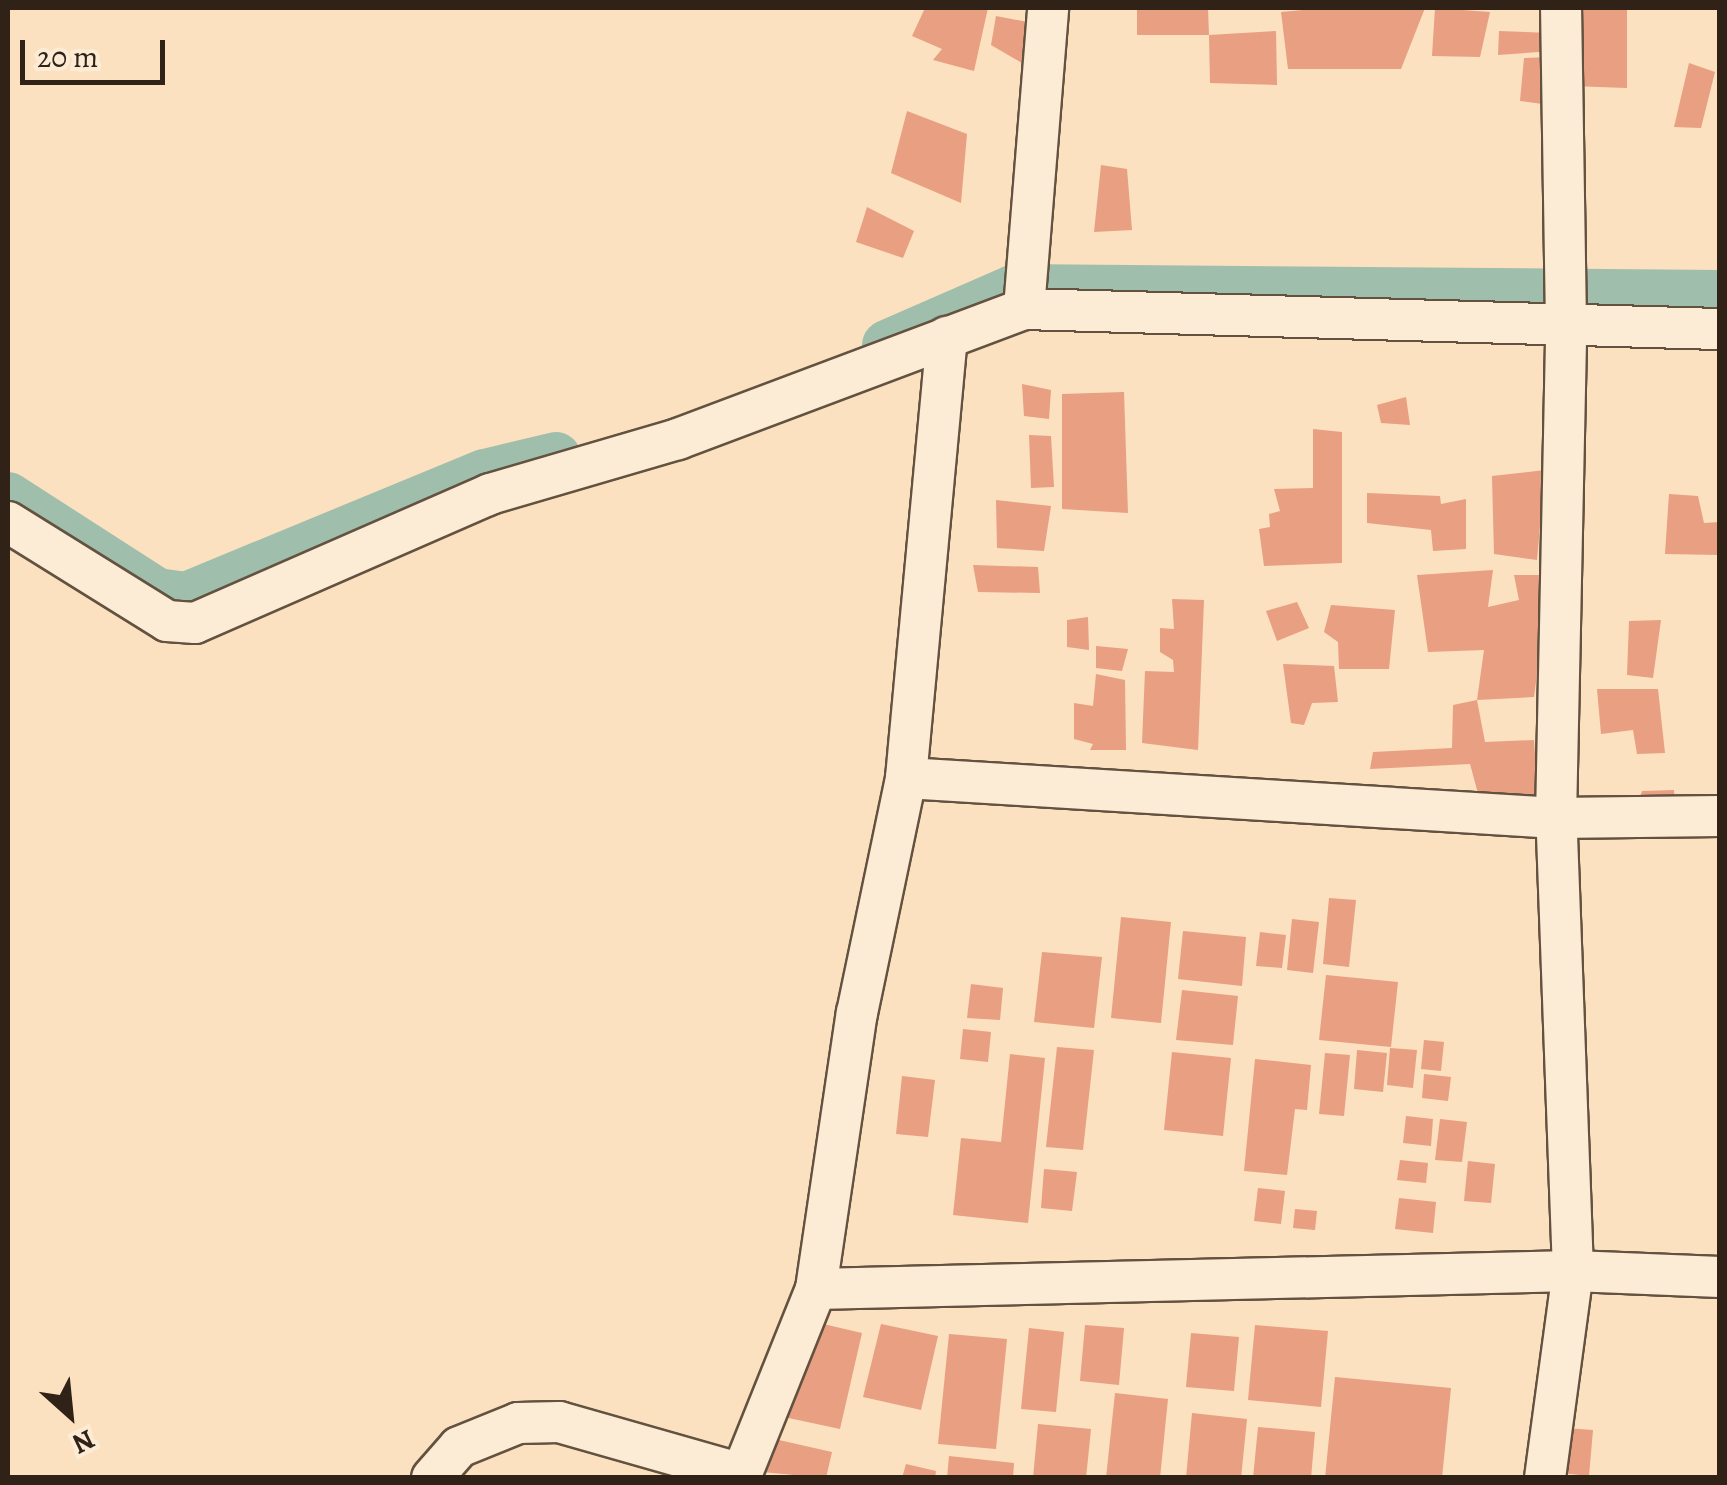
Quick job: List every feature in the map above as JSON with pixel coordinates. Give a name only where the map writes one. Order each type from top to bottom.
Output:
[{"type":"street","points":[[1024,309],[1048,8]]},
{"type":"street","points":[[1546,1478],[1574,1271],[1556,818],[1566,324],[1561,8]]},
{"type":"street","points":[[8,522],[166,620],[195,623],[490,494],[678,440],[1024,309],[1720,329]]},
{"type":"street","points":[[432,1478],[459,1447],[518,1423],[559,1422],[740,1476],[816,1289],[857,1014],[906,778],[947,337]]},
{"type":"street","points":[[906,778],[1556,818],[1720,816]]},
{"type":"street","points":[[816,1289],[1574,1271],[1720,1276]]},
{"type":"building","points":[[925,8],[988,8],[974,71],[933,60],[942,49],[912,36]]},
{"type":"building","points":[[1137,8],[1208,8],[1209,35],[1137,35]]},
{"type":"building","points":[[1425,8],[1401,69],[1288,69],[1281,12]]},
{"type":"building","points":[[1435,8],[1490,12],[1480,57],[1432,56]]},
{"type":"building","points":[[1627,8],[1627,88],[1571,86],[1568,9]]},
{"type":"building","points":[[996,16],[1033,23],[1029,67],[991,45]]},
{"type":"building","points":[[1276,31],[1277,85],[1210,83],[1209,35]]},
{"type":"building","points":[[1499,31],[1551,33],[1553,51],[1498,55]]},
{"type":"building","points":[[1553,57],[1550,105],[1520,101],[1524,58]]},
{"type":"building","points":[[1689,63],[1715,72],[1701,128],[1674,127]]},
{"type":"building","points":[[907,111],[967,134],[961,203],[891,173]]},
{"type":"building","points":[[1101,165],[1127,169],[1132,230],[1094,232]]},
{"type":"building","points":[[867,207],[914,231],[903,258],[856,242]]},
{"type":"building","points":[[1022,384],[1051,390],[1049,419],[1024,416]]},
{"type":"building","points":[[1124,392],[1128,513],[1062,509],[1062,394]]},
{"type":"building","points":[[1406,397],[1410,425],[1381,423],[1377,405]]},
{"type":"building","points":[[1313,429],[1342,432],[1342,563],[1264,566],[1259,529],[1270,527],[1269,514],[1280,511],[1274,489],[1313,488]]},
{"type":"building","points":[[1029,435],[1051,436],[1054,487],[1031,488]]},
{"type":"building","points":[[1545,470],[1537,560],[1494,554],[1492,476]]},
{"type":"building","points":[[1367,493],[1440,496],[1441,504],[1466,499],[1466,549],[1433,551],[1431,530],[1367,523]]},
{"type":"building","points":[[1669,494],[1698,496],[1704,523],[1720,522],[1720,555],[1665,554]]},
{"type":"building","points":[[996,500],[1051,506],[1044,551],[997,548]]},
{"type":"building","points":[[973,565],[1038,567],[1040,593],[978,592]]},
{"type":"building","points":[[1493,570],[1488,607],[1519,600],[1514,575],[1550,575],[1534,697],[1477,700],[1484,650],[1428,652],[1417,575]]},
{"type":"building","points":[[1172,599],[1204,600],[1198,750],[1142,743],[1145,671],[1174,672],[1173,660],[1160,652],[1160,628],[1174,629]]},
{"type":"building","points":[[1297,602],[1309,628],[1277,641],[1266,611]]},
{"type":"building","points":[[1331,605],[1395,610],[1389,669],[1339,669],[1338,642],[1324,632]]},
{"type":"building","points":[[1088,617],[1089,650],[1067,647],[1067,620]]},
{"type":"building","points":[[1661,620],[1653,678],[1627,675],[1629,621]]},
{"type":"building","points":[[1096,646],[1128,649],[1122,671],[1096,668]]},
{"type":"building","points":[[1283,664],[1334,666],[1338,702],[1312,703],[1304,725],[1291,723]]},
{"type":"building","points":[[1096,674],[1125,680],[1126,750],[1090,750],[1093,744],[1074,739],[1074,703],[1093,706]]},
{"type":"building","points":[[1597,689],[1658,689],[1665,753],[1637,754],[1633,730],[1601,734]]},
{"type":"building","points":[[1477,700],[1485,742],[1534,740],[1538,800],[1480,801],[1470,764],[1370,769],[1373,752],[1452,748],[1453,705]]},
{"type":"building","points":[[1674,790],[1675,810],[1638,804],[1642,791]]},
{"type":"building","points":[[1329,898],[1356,900],[1349,967],[1323,964]]},
{"type":"building","points":[[1121,917],[1171,922],[1161,1023],[1111,1018]]},
{"type":"building","points":[[1292,919],[1319,922],[1313,973],[1287,970]]},
{"type":"building","points":[[1183,931],[1246,937],[1242,986],[1178,979]]},
{"type":"building","points":[[1260,932],[1286,935],[1282,968],[1256,966]]},
{"type":"building","points":[[1042,952],[1102,957],[1094,1028],[1034,1022]]},
{"type":"building","points":[[1326,975],[1398,982],[1391,1047],[1319,1040]]},
{"type":"building","points":[[971,984],[1003,988],[1000,1020],[967,1018]]},
{"type":"building","points":[[1182,990],[1238,996],[1233,1045],[1176,1040]]},
{"type":"building","points":[[963,1029],[991,1032],[988,1062],[960,1059]]},
{"type":"building","points":[[1424,1040],[1444,1042],[1441,1071],[1421,1069]]},
{"type":"building","points":[[1057,1047],[1094,1050],[1083,1150],[1046,1147]]},
{"type":"building","points":[[1390,1048],[1417,1050],[1413,1088],[1387,1085]]},
{"type":"building","points":[[1357,1050],[1387,1053],[1383,1092],[1354,1089]]},
{"type":"building","points":[[1172,1052],[1231,1058],[1223,1136],[1164,1130]]},
{"type":"building","points":[[1325,1053],[1350,1055],[1344,1116],[1319,1114]]},
{"type":"building","points":[[1010,1054],[1045,1058],[1028,1223],[953,1215],[961,1138],[1001,1142]]},
{"type":"building","points":[[1255,1059],[1311,1065],[1307,1110],[1295,1109],[1287,1175],[1244,1171]]},
{"type":"building","points":[[1424,1074],[1451,1077],[1448,1101],[1422,1098]]},
{"type":"building","points":[[902,1076],[935,1080],[928,1137],[896,1134]]},
{"type":"building","points":[[1406,1116],[1433,1119],[1431,1146],[1403,1143]]},
{"type":"building","points":[[1440,1119],[1467,1122],[1462,1162],[1435,1160]]},
{"type":"building","points":[[1400,1160],[1428,1163],[1426,1183],[1397,1180]]},
{"type":"building","points":[[1468,1161],[1495,1164],[1491,1203],[1464,1201]]},
{"type":"building","points":[[1044,1169],[1077,1172],[1072,1211],[1041,1208]]},
{"type":"building","points":[[1258,1188],[1285,1191],[1281,1224],[1254,1221]]},
{"type":"building","points":[[1399,1198],[1436,1202],[1433,1233],[1395,1229]]},
{"type":"building","points":[[1295,1209],[1317,1211],[1315,1230],[1293,1228]]},
{"type":"building","points":[[806,1320],[862,1333],[840,1429],[784,1417]]},
{"type":"building","points":[[881,1324],[938,1336],[921,1410],[863,1397]]},
{"type":"building","points":[[1085,1325],[1124,1328],[1119,1385],[1080,1381]]},
{"type":"building","points":[[1255,1325],[1328,1331],[1321,1407],[1248,1400]]},
{"type":"building","points":[[1029,1328],[1064,1332],[1056,1412],[1021,1409]]},
{"type":"building","points":[[1191,1333],[1239,1337],[1234,1391],[1186,1387]]},
{"type":"building","points":[[949,1334],[1007,1339],[996,1449],[938,1444]]},
{"type":"building","points":[[1335,1377],[1451,1388],[1442,1478],[1325,1478]]},
{"type":"building","points":[[1115,1393],[1168,1399],[1160,1478],[1106,1478]]},
{"type":"building","points":[[1192,1413],[1247,1419],[1241,1478],[1186,1478]]},
{"type":"building","points":[[1038,1424],[1091,1429],[1086,1478],[1033,1478]]},
{"type":"building","points":[[1258,1427],[1315,1432],[1311,1478],[1253,1478]]},
{"type":"building","points":[[1565,1428],[1593,1430],[1589,1476],[1561,1473]]},
{"type":"building","points":[[770,1438],[832,1452],[826,1478],[762,1472]]},
{"type":"building","points":[[949,1456],[1014,1463],[1013,1478],[947,1478]]},
{"type":"building","points":[[906,1464],[936,1471],[935,1478],[902,1478]]},
{"type":"waterway","points":[[887,345],[1015,289],[1720,295]]},
{"type":"waterway","points":[[8,497],[157,593],[186,597],[485,474],[556,457]]}]
